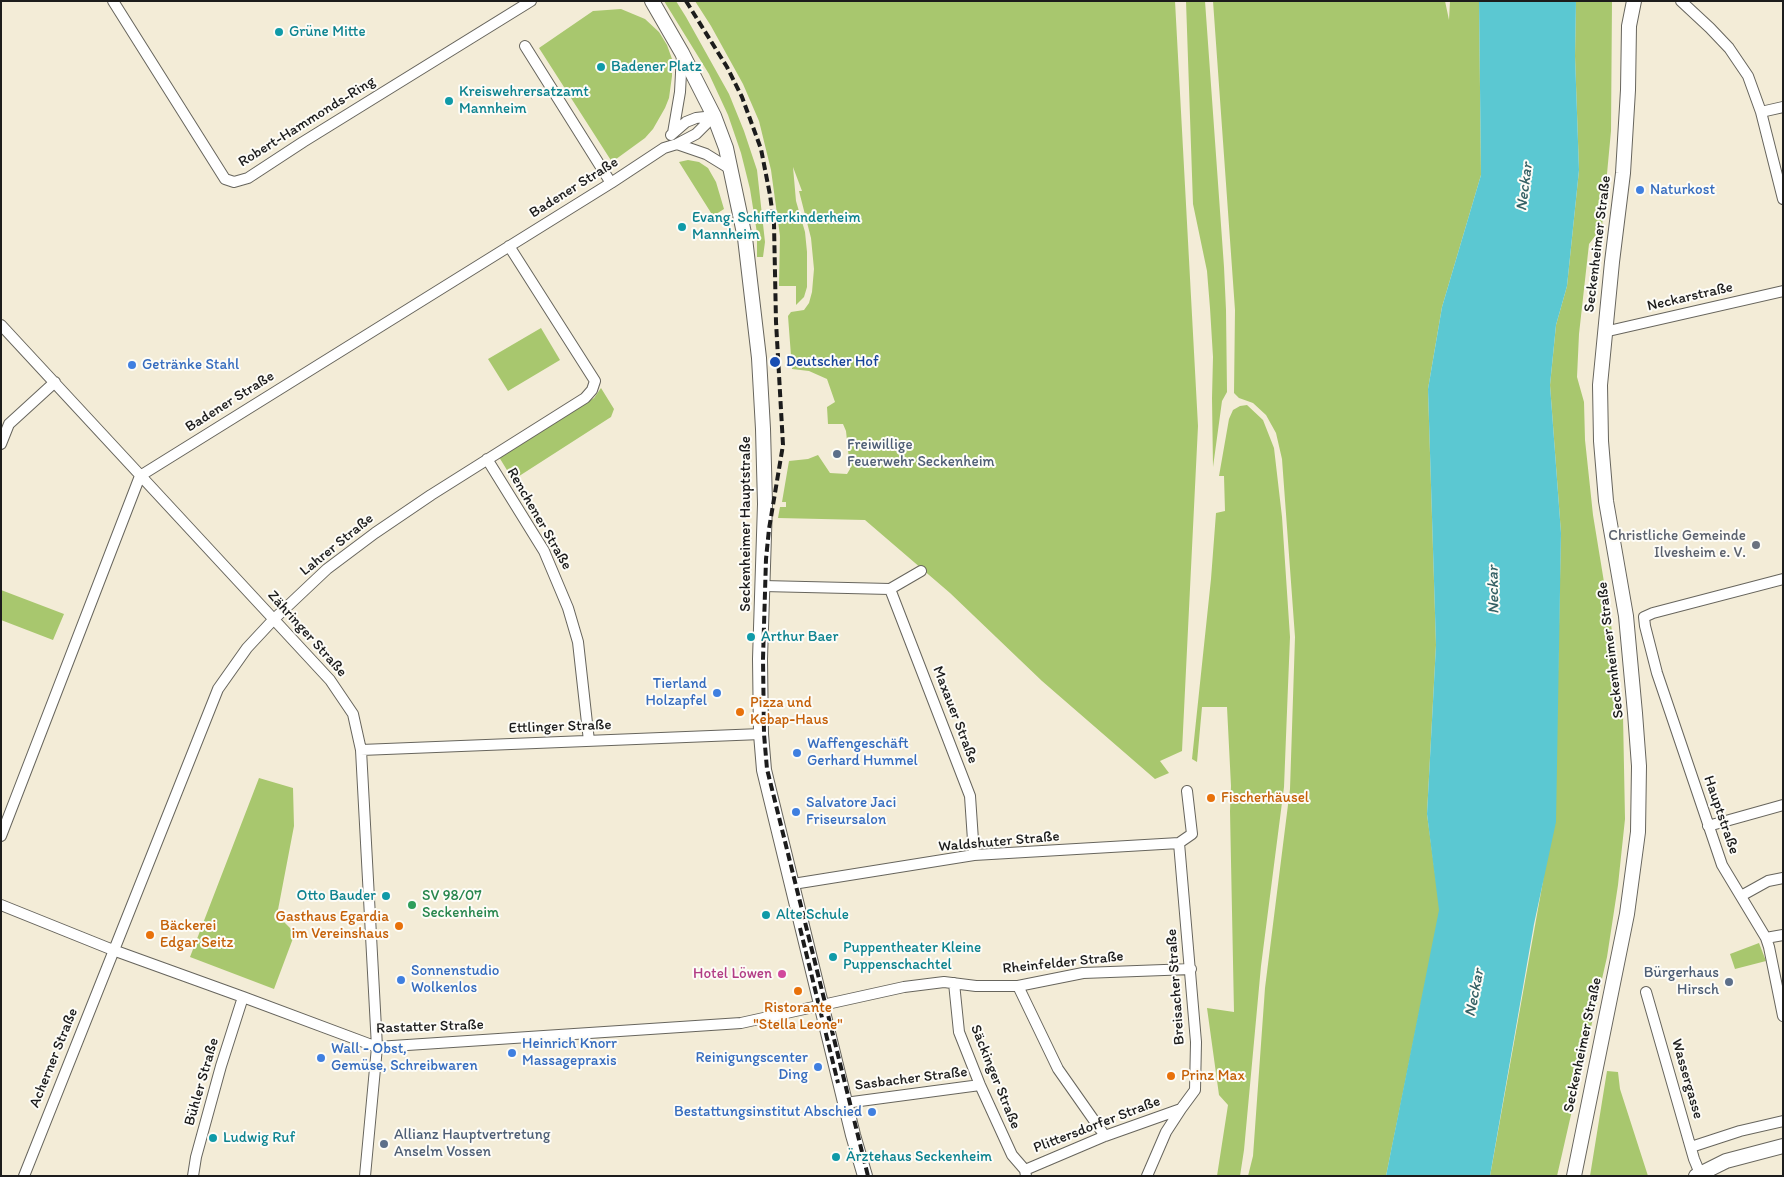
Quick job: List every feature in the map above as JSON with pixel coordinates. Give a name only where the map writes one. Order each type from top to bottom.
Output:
[{"type":"main road","name":"Seckenheimer Hauptstraße","points":[[652,1],[682,53],[714,116],[732,170],[745,238],[762,400],[765,491],[760,659],[760,734],[764,770],[865,1176]]},
{"type":"main road","name":"Seckenheimer Straße","points":[[1624,1],[1630,26]]},
{"type":"main road","name":"Seckenheimer Straße","points":[[1574,1176],[1627,914],[1638,832],[1639,766],[1633,693],[1626,616],[1608,512],[1601,441],[1600,386],[1604,332],[1623,173],[1630,26],[1634,1]]},
{"type":"main road","points":[[1699,1175],[1726,1161],[1783,1146]]},
{"type":"street","name":"Robert-Hammonds-Ring","points":[[113,1],[225,179],[234,182],[248,178],[531,1]]},
{"type":"street","points":[[1681,1],[1729,48],[1748,76],[1761,112],[1783,199]]},
{"type":"street","points":[[525,46],[611,183]]},
{"type":"street","name":"Badener Straße","points":[[673,133],[679,98],[682,53]]},
{"type":"street","points":[[1761,112],[1783,107]]},
{"type":"street","name":"Badener Straße","points":[[664,148],[673,133],[686,122],[696,118],[714,116]]},
{"type":"street","name":"Badener Straße","points":[[140,476],[611,183],[664,148],[677,144],[702,130],[714,116]]},
{"type":"street","points":[[677,144],[706,154],[732,170]]},
{"type":"street","name":"Lahrer Straße","points":[[113,950],[218,689],[247,648],[274,619],[327,569],[375,533],[487,459],[585,398],[592,390],[595,382],[509,246]]},
{"type":"street","name":"Neckarstraße","points":[[1604,332],[1783,291]]},
{"type":"street","name":"Zähringer Straße","points":[[1,325],[56,382],[140,476],[330,680],[352,714],[361,750],[376,1047],[365,1176]]},
{"type":"street","points":[[1,444],[9,424],[56,382]]},
{"type":"street","name":"Renchener Straße","points":[[487,459],[544,551],[568,608],[578,642],[589,741]]},
{"type":"street","points":[[1,836],[140,476]]},
{"type":"street","points":[[763,586],[890,589],[921,571]]},
{"type":"street","name":"Hauptstraße","points":[[1783,579],[1644,617],[1657,673],[1722,865],[1770,947],[1783,1016]]},
{"type":"street","name":"Maxauer Straße","points":[[890,589],[970,796],[974,855]]},
{"type":"street","name":"Ettlinger Straße","points":[[361,750],[760,734]]},
{"type":"street","points":[[1179,843],[1192,834],[1187,791]]},
{"type":"street","points":[[1708,826],[1783,805]]},
{"type":"street","name":"Waldshuter Straße","points":[[793,884],[974,855],[1179,843]]},
{"type":"street","name":"Breisacher Straße","points":[[1147,1176],[1166,1132],[1180,1109],[1195,1090],[1196,1042],[1179,843]]},
{"type":"street","points":[[1741,896],[1768,880],[1783,878]]},
{"type":"street","name":"Rastatter Straße","points":[[1,906],[113,950],[376,1047],[741,1023],[822,1005]]},
{"type":"street","points":[[1766,938],[1783,935]]},
{"type":"street","name":"Acherner Straße","points":[[24,1176],[113,950]]},
{"type":"street","name":"Rheinfelder Straße","points":[[822,1005],[904,987],[944,982],[976,986],[1018,986],[1083,973],[1190,968]]},
{"type":"street","name":"Säckinger Straße","points":[[954,983],[959,1032],[980,1086],[1012,1155],[1026,1173]]},
{"type":"street","points":[[1018,986],[1058,1069],[1106,1136]]},
{"type":"street","name":"Wassergasse","points":[[1646,992],[1699,1175]]},
{"type":"street","name":"Bühler Straße","points":[[193,1176],[196,1158],[221,1066],[243,997]]},
{"type":"street","name":"Sasbacher Straße","points":[[846,1103],[980,1086]]},
{"type":"street","name":"Plittersdorfer Straße","points":[[1026,1173],[1106,1136],[1180,1109]]},
{"type":"street","points":[[1691,1147],[1740,1131],[1783,1121]]},
{"type":"green space","points":[[664,1],[676,1],[686,17],[729,94],[744,131],[757,170],[765,242],[763,257],[757,257],[757,233],[750,189],[741,153],[728,115],[709,74]]},
{"type":"green space","points":[[695,1],[1175,1],[1198,426],[1182,751],[1160,761],[1169,773],[1155,779],[1042,681],[950,593],[865,520],[778,518],[780,507],[786,507],[786,502],[782,502],[789,461],[808,459],[818,455],[830,473],[847,474],[850,469],[846,431],[843,424],[828,424],[827,407],[835,402],[827,379],[809,371],[792,369],[788,316],[791,312],[804,310],[809,303],[814,269],[811,238],[799,191],[802,191],[793,167],[796,201],[805,232],[807,252],[807,287],[804,297],[796,305],[796,286],[779,286],[780,236],[771,170],[759,121],[743,84]]},
{"type":"green space","points":[[1186,1],[1205,1],[1224,267],[1227,392],[1222,401],[1213,467],[1213,357],[1207,271],[1193,204]]},
{"type":"green space","points":[[1213,1],[1445,1],[1449,20],[1450,1],[1479,1],[1481,175],[1442,307],[1428,389],[1436,645],[1427,814],[1440,910],[1386,1176],[1248,1176],[1253,1156],[1265,988],[1290,789],[1295,637],[1282,459],[1276,433],[1266,415],[1253,403],[1239,398],[1234,393],[1235,310]]},
{"type":"green space","points":[[1576,1],[1612,1],[1611,131],[1602,227],[1589,244],[1579,334],[1577,377],[1584,402],[1585,440],[1593,515],[1613,637],[1623,715],[1625,819],[1618,885],[1607,957],[1557,1176],[1490,1176],[1543,881],[1557,719],[1561,533],[1550,385],[1556,325],[1567,286],[1579,170],[1575,56]]},
{"type":"green space","name":"Badener Platz","points":[[621,9],[645,19],[659,32],[667,45],[672,59],[672,76],[669,98],[653,129],[645,138],[612,162],[539,48],[593,11]]},
{"type":"green space","points":[[688,160],[699,162],[708,168],[716,182],[724,209],[713,216],[679,162]]},
{"type":"green space","points":[[541,328],[560,360],[508,391],[488,359]]},
{"type":"green space","points":[[601,388],[614,409],[611,417],[513,480],[499,457],[594,398]]},
{"type":"green space","points":[[1247,405],[1263,420],[1274,448],[1282,517],[1290,637],[1284,787],[1261,966],[1244,1150],[1240,1176],[1217,1176],[1228,1105],[1219,1095],[1207,1008],[1234,1012],[1231,786],[1227,707],[1202,707],[1197,762],[1192,759],[1216,513],[1225,511],[1224,476],[1219,476],[1229,419],[1233,410]]},
{"type":"green space","points":[[1,590],[64,614],[53,640],[1,620]]},
{"type":"green space","points":[[259,778],[293,788],[294,826],[277,915],[295,933],[274,989],[190,957]]},
{"type":"green space","points":[[1759,943],[1766,961],[1735,969],[1730,954]]},
{"type":"green space","points":[[1607,1071],[1618,1072],[1620,1089],[1648,1176],[1590,1176]]},
{"type":"water","name":"Neckar","points":[[1479,1],[1576,1],[1575,56],[1579,170],[1567,286],[1556,325],[1550,385],[1561,533],[1556,822],[1534,924],[1490,1176],[1386,1176],[1439,910],[1427,814],[1436,645],[1428,389],[1442,307],[1481,175]]},
{"type":"railway","points":[[686,1],[727,67],[742,97],[761,149],[770,195],[774,224],[776,322],[783,445],[766,559],[763,659],[764,734],[767,769],[868,1176]]},
{"type":"railway","points":[[800,928],[838,1083]]},
{"type":"place","name":"Grüne Mitte","points":[[279,32]]},
{"type":"place","name":"Badener Platz","points":[[601,67]]},
{"type":"place","name":"Kreiswehrersatzamt Mannheim","points":[[449,101]]},
{"type":"place","name":"Naturkost","points":[[1640,190]]},
{"type":"place","name":"Evang. Schifferkinderheim Mannheim","points":[[682,227]]},
{"type":"place","name":"Deutscher Hof","points":[[775,362]]},
{"type":"place","name":"Getränke Stahl","points":[[132,365]]},
{"type":"place","name":"Freiwillige Feuerwehr Seckenheim","points":[[837,454]]},
{"type":"place","name":"Christliche Gemeinde Ilvesheim e. V.","points":[[1756,545]]},
{"type":"place","name":"Arthur Baer","points":[[751,637]]},
{"type":"place","name":"Tierland Holzapfel","points":[[717,693]]},
{"type":"place","name":"Pizza und Kebap-Haus","points":[[740,712]]},
{"type":"place","name":"Waffengeschäft Gerhard Hummel","points":[[797,753]]},
{"type":"place","name":"Fischerhäusel","points":[[1211,798]]},
{"type":"place","name":"Salvatore Jaci Friseursalon","points":[[796,812]]},
{"type":"place","name":"Otto Bauder","points":[[386,896]]},
{"type":"place","name":"SV 98/07 Seckenheim","points":[[412,905]]},
{"type":"place","name":"Alte Schule","points":[[766,915]]},
{"type":"place","name":"Gasthaus Egardia im Vereinshaus","points":[[399,926]]},
{"type":"place","name":"Bäckerei Edgar Seitz","points":[[150,935]]},
{"type":"place","name":"Puppentheater Kleine Puppenschachtel","points":[[833,957]]},
{"type":"place","name":"Hotel Löwen","points":[[782,974]]},
{"type":"place","name":"Sonnenstudio Wolkenlos","points":[[401,980]]},
{"type":"place","name":"Bürgerhaus Hirsch","points":[[1729,982]]},
{"type":"place","name":"Ristorante \"Stella Leone\"","points":[[798,991]]},
{"type":"place","name":"Heinrich Knorr Massagepraxis","points":[[512,1053]]},
{"type":"place","name":"Wall - Obst, Gemüse, Schreibwaren","points":[[321,1058]]},
{"type":"place","name":"Reinigungscenter Ding","points":[[818,1067]]},
{"type":"place","name":"Prinz Max","points":[[1171,1076]]},
{"type":"place","name":"Bestattungsinstitut Abschied","points":[[872,1112]]},
{"type":"place","name":"Ludwig Ruf","points":[[213,1138]]},
{"type":"place","name":"Allianz Hauptvertretung Anselm Vossen","points":[[384,1144]]},
{"type":"place","name":"Ärztehaus Seckenheim","points":[[836,1157]]}]
